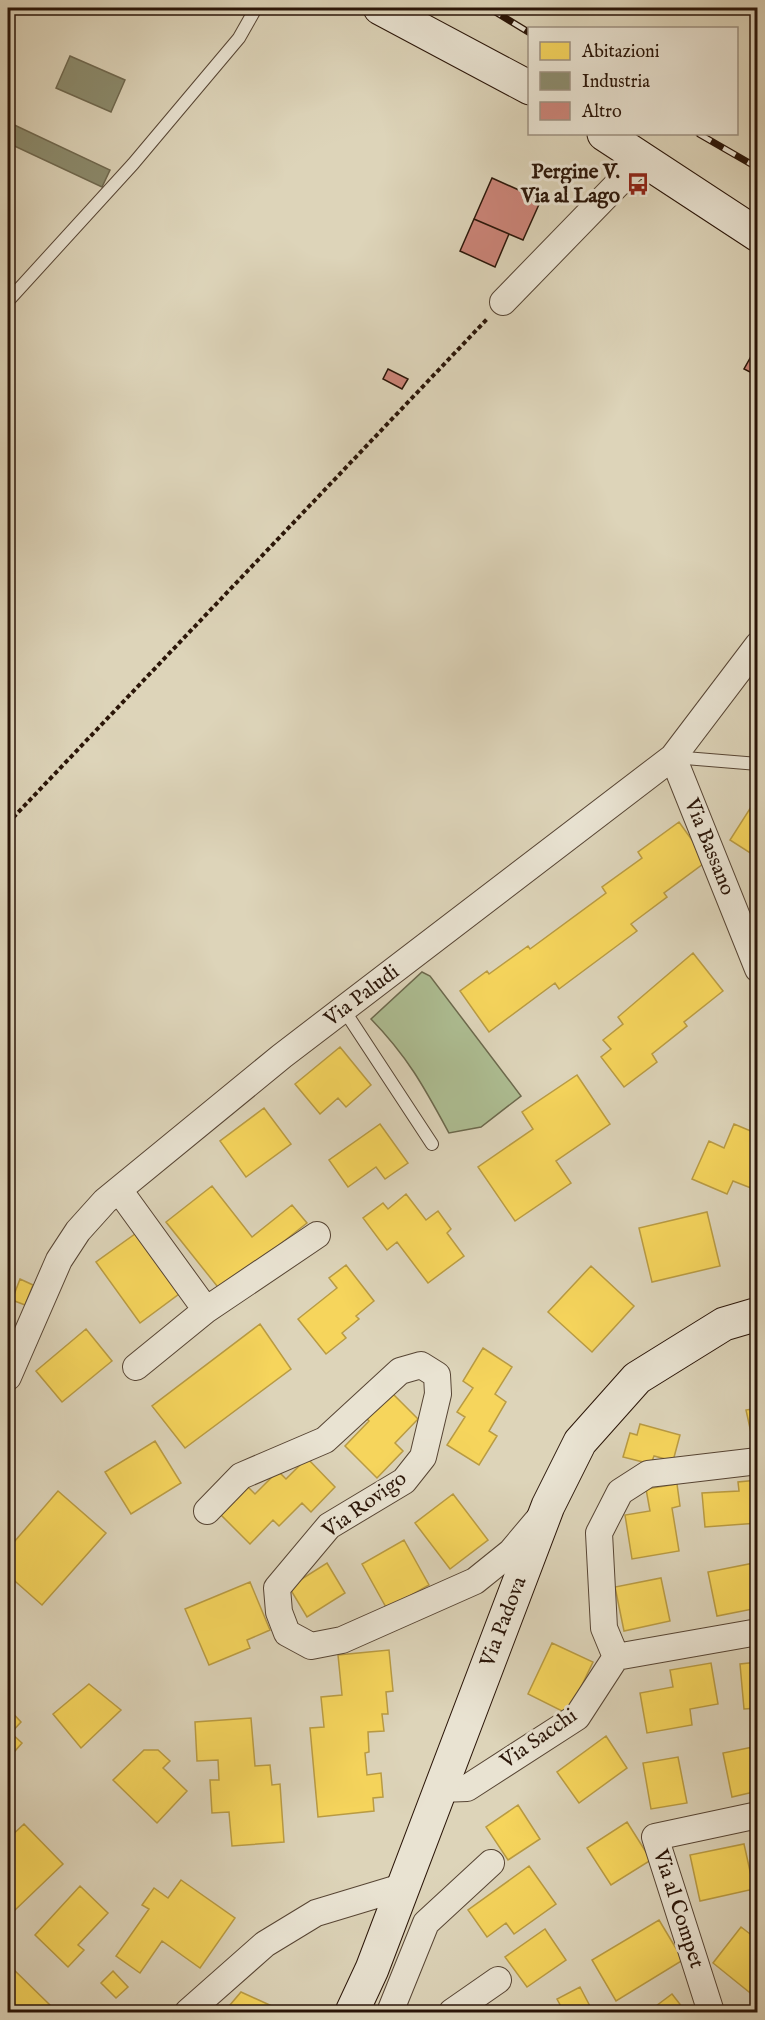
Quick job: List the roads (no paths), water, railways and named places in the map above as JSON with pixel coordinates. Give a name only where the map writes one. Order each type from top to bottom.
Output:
[{"type":"main road","points":[[380,8],[528,87]]},
{"type":"main road","points":[[422,8],[497,69]]},
{"type":"main road","points":[[606,135],[758,235]]},
{"type":"main road","name":"Via Padova","points":[[352,2013],[372,1970],[549,1506],[580,1442],[637,1378],[724,1324],[758,1314]]},
{"type":"street","points":[[503,302],[643,158]]},
{"type":"street","name":"Via Paludi","points":[[8,1377],[58,1260],[78,1231],[119,1190],[282,1056],[673,757],[758,645]]},
{"type":"street","name":"Via Bassano","points":[[673,757],[758,969]]},
{"type":"street","points":[[119,1190],[206,1310]]},
{"type":"street","points":[[136,1367],[206,1310],[316,1235]]},
{"type":"street","name":"Via Rovigo","points":[[207,1511],[241,1476],[325,1440],[400,1371],[421,1365],[436,1375],[438,1394],[423,1457],[404,1481],[329,1526],[277,1588],[279,1612],[287,1633],[311,1646],[342,1640],[475,1581],[512,1552],[549,1506]]},
{"type":"street","points":[[758,1461],[648,1474],[620,1492],[599,1533],[604,1628],[616,1657],[758,1632]]},
{"type":"street","name":"Via Sacchi","points":[[440,1789],[467,1788],[577,1717],[616,1657]]},
{"type":"street","name":"Via al Compet","points":[[711,2013],[655,1837],[758,1815]]},
{"type":"street","points":[[390,2013],[426,1923],[491,1863]]},
{"type":"street","points":[[188,2013],[265,1944],[316,1913],[402,1887]]},
{"type":"street","points":[[452,2013],[498,1980]]},
{"type":"lane","points":[[8,301],[133,164],[239,38],[256,8]]},
{"type":"lane","points":[[673,757],[758,764]]},
{"type":"lane","points":[[344,1010],[432,1144]]},
{"type":"railway","points":[[489,8],[528,32]]},
{"type":"railway","points":[[701,135],[758,168]]},
{"type":"place","name":"Pergine V. Via al Lago","points":[[638,184]]}]
